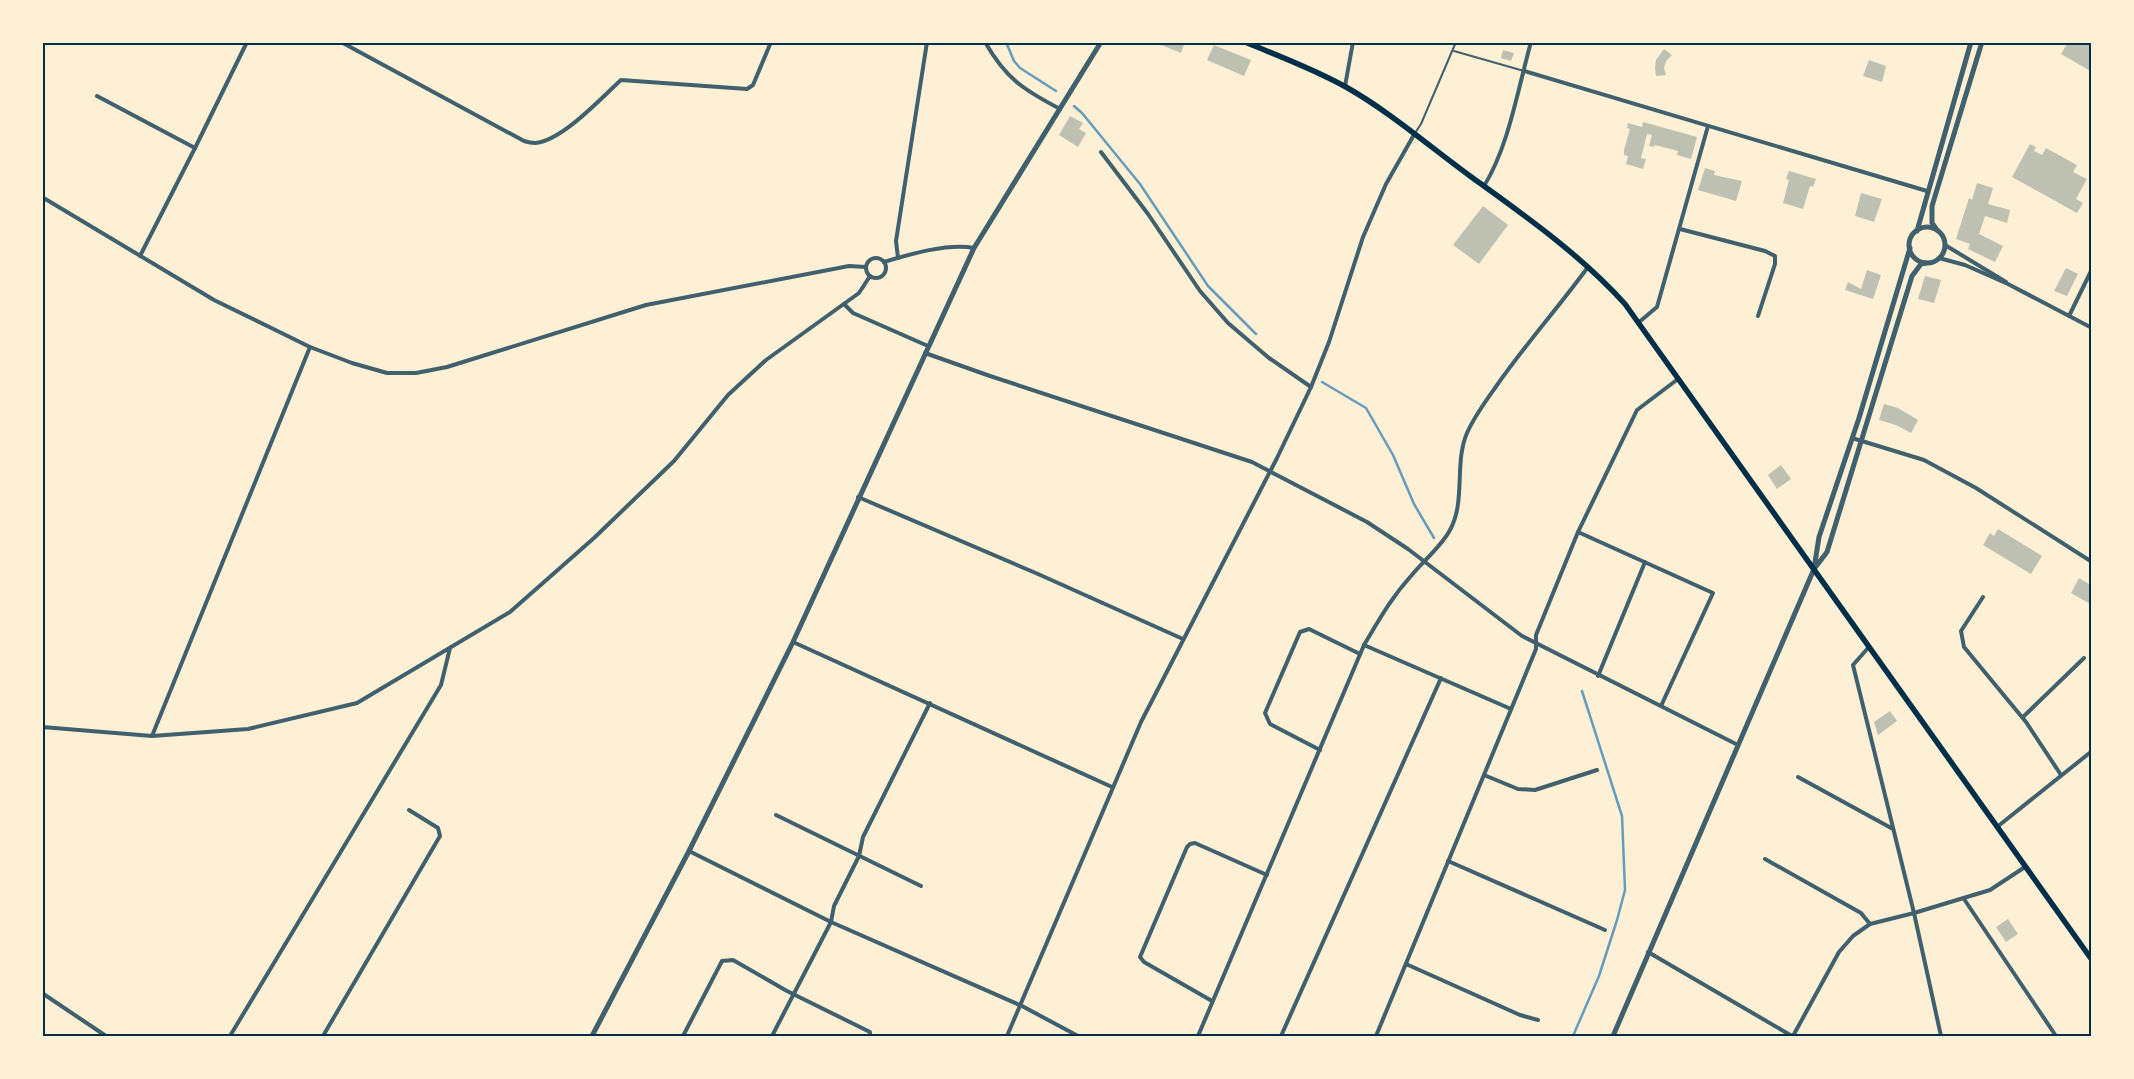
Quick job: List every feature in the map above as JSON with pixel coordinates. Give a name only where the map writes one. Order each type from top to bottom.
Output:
[{"type":"main road","points":[[1245,42],[1295,62],[1345,86],[1415,133],[1588,267],[1625,304],[1868,648],[2090,956]]},
{"type":"street","points":[[140,256],[247,42]]},
{"type":"street","points":[[341,42],[524,141],[535,143],[547,140],[571,126],[621,80],[747,89],[753,85],[771,42]]},
{"type":"street","points":[[898,258],[896,241],[927,42]]},
{"type":"street","points":[[985,42],[999,65],[1010,78],[1023,88],[1060,109]]},
{"type":"street","points":[[592,1036],[689,851],[793,642],[974,248],[1101,42]]},
{"type":"street","points":[[1345,86],[1353,42]]},
{"type":"street","points":[[1484,186],[1494,170],[1531,42]]},
{"type":"street","points":[[1917,231],[1971,42]]},
{"type":"street","points":[[1613,1036],[1814,569],[1827,552],[1914,272],[1921,264],[1933,262],[1940,258],[1945,245],[1943,237],[1932,223],[1932,206],[1982,42]]},
{"type":"street","points":[[1524,71],[1927,193]]},
{"type":"street","points":[[97,96],[195,148]]},
{"type":"street","points":[[1638,323],[1657,307],[1708,126]]},
{"type":"street","points":[[1007,1036],[1022,1006],[1112,786],[1141,722],[1311,387],[1363,237],[1386,184],[1415,133]]},
{"type":"street","points":[[1101,152],[1148,214],[1200,291],[1228,323],[1269,358],[1311,387]]},
{"type":"street","points":[[42,197],[214,300],[310,347],[352,363],[387,373],[416,373],[447,367],[646,305],[849,266],[866,267]]},
{"type":"street","points":[[1814,569],[1819,537],[1886,333],[1910,248],[1911,238],[1924,227],[1937,230]]},
{"type":"street","points":[[1680,229],[1765,251],[1775,256],[1775,264],[1758,316]]},
{"type":"street","points":[[1945,245],[1999,276],[2008,284]]},
{"type":"street","points":[[866,267],[869,261],[875,258],[884,262],[956,247],[974,248]]},
{"type":"street","points":[[1910,248],[1915,258],[1926,263]]},
{"type":"street","points":[[1940,258],[1965,265],[2008,284],[2092,328]]},
{"type":"street","points":[[870,276],[877,278],[883,275],[886,269],[884,262]]},
{"type":"street","points":[[42,727],[152,736],[248,729],[357,703],[510,612],[594,538],[674,461],[728,395],[766,360],[865,287],[870,276],[866,267]]},
{"type":"street","points":[[1198,1036],[1364,645],[1389,602],[1412,573],[1425,562],[1450,532],[1455,521],[1461,463],[1467,434],[1518,354],[1588,267]]},
{"type":"street","points":[[2069,316],[2092,270]]},
{"type":"street","points":[[844,304],[853,313],[928,346]]},
{"type":"street","points":[[152,736],[310,347]]},
{"type":"street","points":[[925,353],[998,379],[1252,462],[1270,470],[1367,522],[1425,562],[1522,636],[1738,745]]},
{"type":"street","points":[[1376,1036],[1536,648],[1534,643],[1536,636],[1578,532],[1637,410],[1678,379]]},
{"type":"street","points":[[1852,438],[1924,460],[1976,488],[2092,562]]},
{"type":"street","points":[[858,497],[1038,574],[1183,640]]},
{"type":"street","points":[[1578,532],[1713,593],[1661,706]]},
{"type":"street","points":[[1598,676],[1646,562]]},
{"type":"street","points":[[1983,597],[1961,631],[1964,647],[2023,718],[2061,775]]},
{"type":"street","points":[[1320,750],[1270,724],[1265,713],[1300,632],[1310,629],[1360,654]]},
{"type":"street","points":[[793,642],[1112,786]]},
{"type":"street","points":[[1364,645],[1511,708]]},
{"type":"street","points":[[230,1036],[441,685],[450,648]]},
{"type":"street","points":[[1868,648],[1853,665],[1942,1036]]},
{"type":"street","points":[[2023,718],[2084,658]]},
{"type":"street","points":[[1281,1036],[1441,678]]},
{"type":"street","points":[[772,1036],[831,922],[834,906],[859,856],[863,837],[930,703]]},
{"type":"street","points":[[1997,827],[2092,751]]},
{"type":"street","points":[[1484,775],[1518,789],[1535,790],[1597,770]]},
{"type":"street","points":[[1798,778],[1893,829]]},
{"type":"street","points":[[323,1036],[440,836],[438,828],[409,810]]},
{"type":"street","points":[[776,815],[920,886]]},
{"type":"street","points":[[1212,1001],[1144,962],[1140,957],[1179,864],[1187,847],[1190,844],[1195,844],[1267,875]]},
{"type":"street","points":[[689,851],[831,922],[1022,1006],[1078,1036]]},
{"type":"street","points":[[1765,860],[1861,913],[1870,924]]},
{"type":"street","points":[[1448,861],[1605,930]]},
{"type":"street","points":[[1648,952],[1793,1036],[1839,952],[1854,936],[1870,924],[1964,899],[1990,890],[2025,867]]},
{"type":"street","points":[[1964,899],[2056,1036]]},
{"type":"street","points":[[682,1036],[722,961],[733,960],[794,994],[870,1032],[870,1036]]},
{"type":"street","points":[[1406,964],[1520,1015],[1538,1020]]},
{"type":"street","points":[[42,993],[106,1036]]},
{"type":"lane","points":[[1415,133],[1421,124],[1454,51],[1456,42]]},
{"type":"lane","points":[[1454,51],[1524,71]]},
{"type":"building","points":[[1154,42],[1185,42],[1181,53]]},
{"type":"building","points":[[2068,42],[2092,42],[2092,72],[2061,54]]},
{"type":"building","points":[[1214,45],[1251,60],[1244,76],[1207,60]]},
{"type":"building","points":[[1664,49],[1672,55],[1666,61],[1664,68],[1666,75],[1656,76],[1656,60]]},
{"type":"building","points":[[1503,50],[1514,53],[1511,61],[1501,58]]},
{"type":"building","points":[[1869,60],[1886,66],[1882,82],[1863,76]]},
{"type":"building","points":[[1070,116],[1083,123],[1079,129],[1086,133],[1078,147],[1059,135]]},
{"type":"building","points":[[1643,122],[1697,137],[1691,159],[1677,155],[1678,151],[1655,145],[1654,147],[1649,146],[1652,135],[1647,134],[1641,158],[1646,159],[1643,169],[1626,164],[1628,156],[1624,155],[1624,150],[1630,129],[1627,128],[1628,123],[1642,127]]},
{"type":"building","points":[[2030,144],[2036,147],[2034,151],[2042,155],[2046,148],[2077,165],[2073,172],[2087,179],[2076,199],[2083,203],[2077,213],[2012,177]]},
{"type":"building","points":[[1705,168],[1715,171],[1714,175],[1742,181],[1736,201],[1698,190]]},
{"type":"building","points":[[1789,171],[1816,179],[1813,187],[1810,186],[1803,209],[1783,203],[1789,180],[1786,179]]},
{"type":"building","points":[[1977,183],[1993,188],[1988,204],[2010,210],[2007,223],[1985,216],[1979,234],[2003,246],[1995,262],[1968,249],[1970,244],[1956,239],[1969,198],[1972,200]]},
{"type":"building","points":[[1861,193],[1882,199],[1874,222],[1855,216]]},
{"type":"building","points":[[1483,206],[1508,225],[1479,264],[1453,245]]},
{"type":"building","points":[[2066,268],[2078,274],[2067,296],[2054,291]]},
{"type":"building","points":[[1867,270],[1881,275],[1873,299],[1845,290],[1848,282],[1861,289]]},
{"type":"building","points":[[1925,276],[1941,280],[1934,303],[1918,299]]},
{"type":"building","points":[[1884,404],[1898,408],[1918,420],[1911,433],[1896,425],[1879,420]]},
{"type":"building","points":[[1781,465],[1791,479],[1777,489],[1768,475]]},
{"type":"building","points":[[1998,529],[2042,556],[2031,574],[1983,545],[1990,533],[1994,536]]},
{"type":"building","points":[[2079,578],[2092,586],[2092,605],[2071,593]]},
{"type":"building","points":[[1890,711],[1897,721],[1878,735],[1874,722]]},
{"type":"building","points":[[2008,919],[2018,934],[2006,942],[1996,927]]},
{"type":"waterway","points":[[1006,42],[1014,61],[1020,68],[1056,91]]},
{"type":"waterway","points":[[1074,106],[1082,113],[1140,184],[1208,286],[1256,334]]},
{"type":"waterway","points":[[1322,382],[1366,408],[1393,455],[1414,504],[1434,538]]},
{"type":"waterway","points":[[1573,1036],[1599,976],[1625,890],[1622,816],[1582,691]]}]
